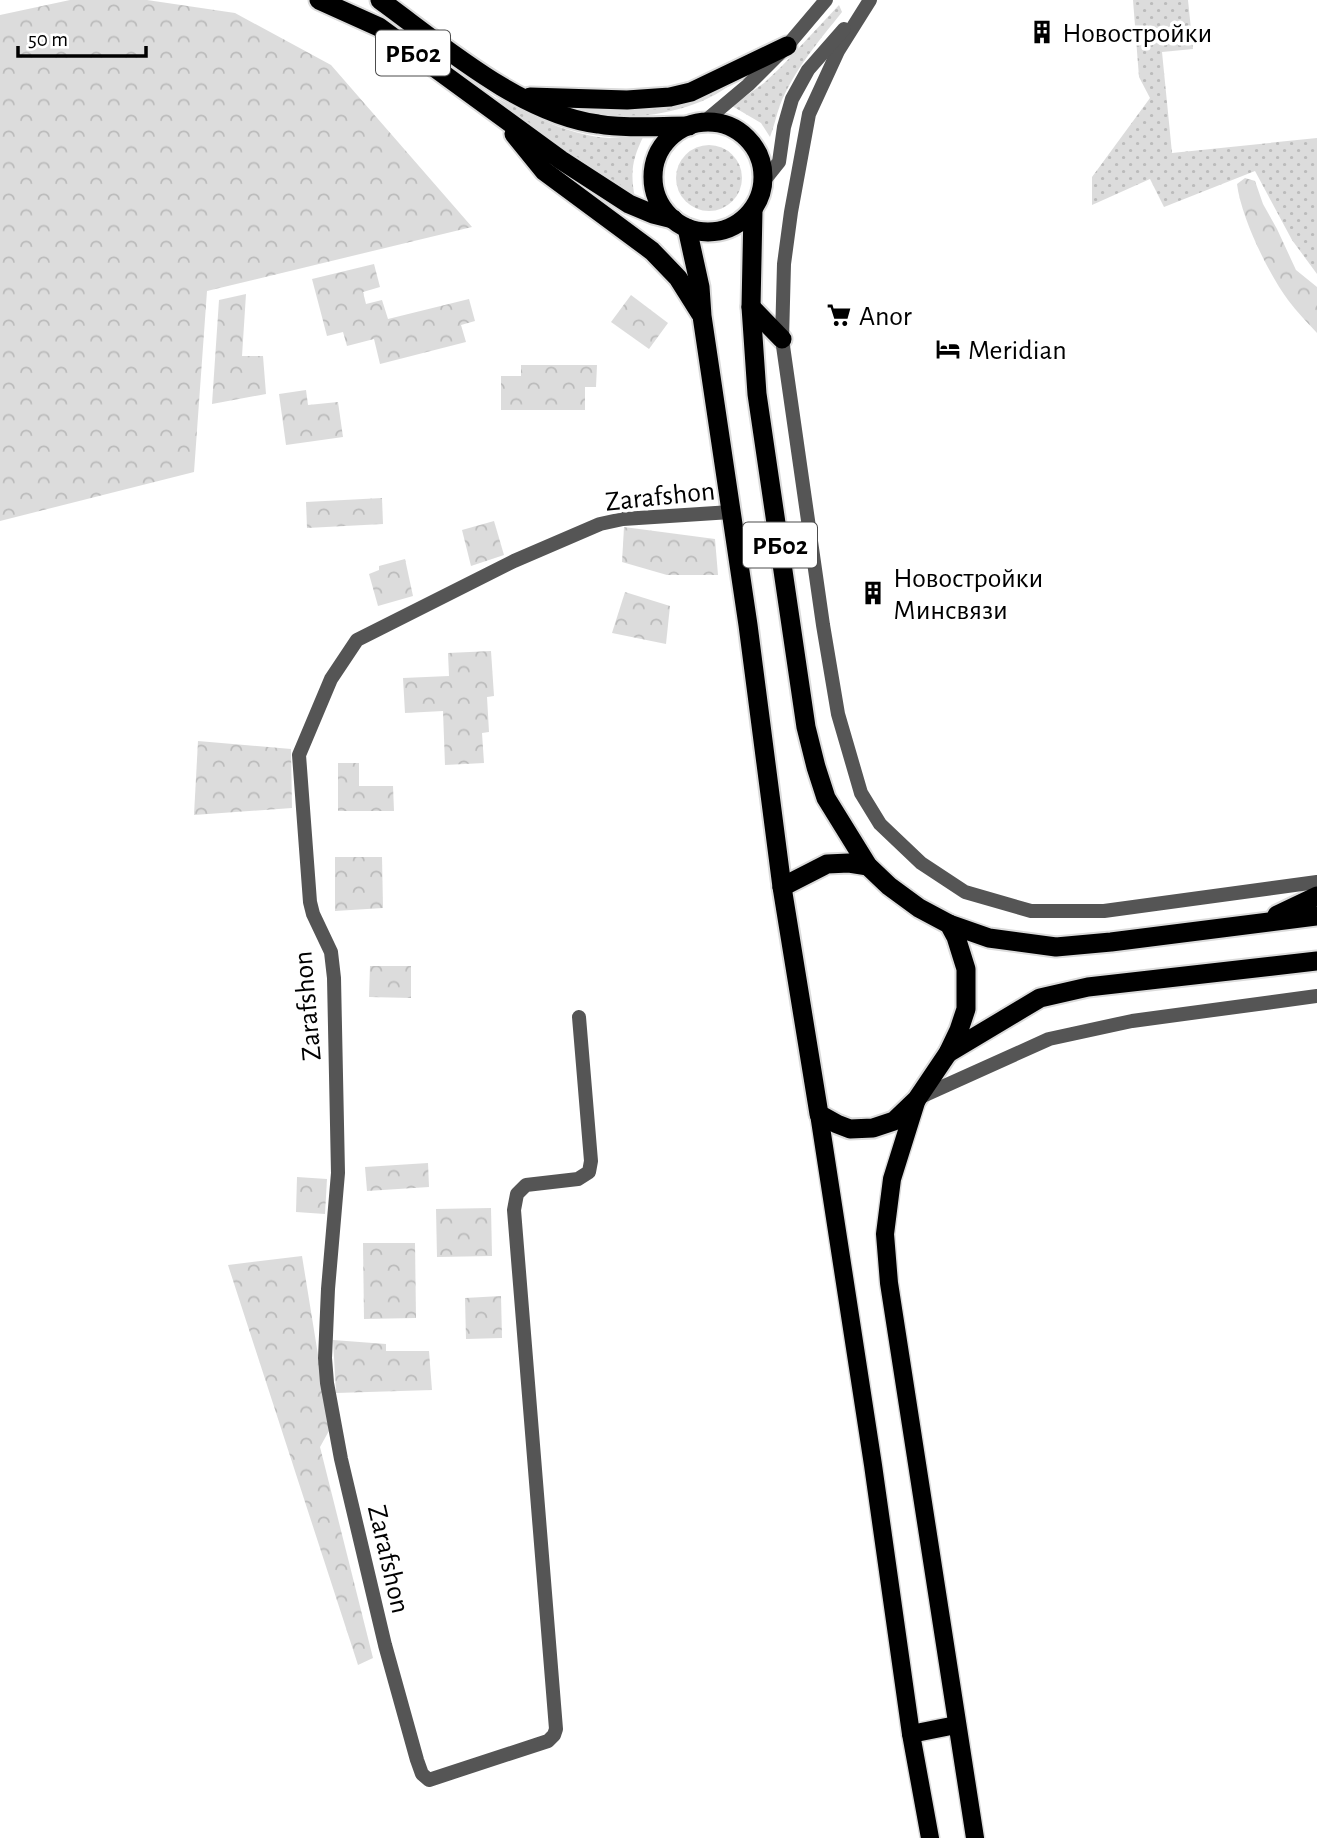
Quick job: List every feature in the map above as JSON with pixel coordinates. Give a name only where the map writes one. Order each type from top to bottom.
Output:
[{"type":"highway","name":"РБ02","points":[[319,0],[379,27],[561,160],[629,204],[701,232],[730,228],[753,210],[760,197],[762,167],[757,152],[748,139],[735,130],[720,124],[597,124],[561,115],[495,83],[380,0]]},
{"type":"highway","points":[[522,97],[627,100],[670,97],[691,92],[788,46]]},
{"type":"highway","points":[[501,117],[544,171],[652,251],[678,278],[702,316]]},
{"type":"highway","name":"РБ02","points":[[697,124],[676,132],[666,142],[658,154],[653,182],[663,208],[680,223],[700,287],[782,887]]},
{"type":"highway","name":"РБ02","points":[[753,210],[751,307],[757,394],[806,727],[826,798],[868,866]]},
{"type":"highway","points":[[751,307],[782,339]]},
{"type":"highway","points":[[949,924],[966,969],[966,1009],[948,1053],[917,1098],[894,1121],[873,1128],[850,1129],[819,1114],[782,887],[827,864],[868,866],[919,908],[949,924],[989,938],[1056,947],[1317,916]]},
{"type":"highway","points":[[1261,923],[1317,896]]},
{"type":"highway","points":[[948,1053],[1041,998],[1088,987],[1317,961]]},
{"type":"main road","points":[[917,1098],[892,1179],[885,1234],[889,1283],[975,1838]]},
{"type":"main road","points":[[819,1114],[911,1734],[930,1838]]},
{"type":"main road","points":[[911,1734],[956,1725]]},
{"type":"street","points":[[697,124],[748,85],[788,46],[826,0]]},
{"type":"street","points":[[763,182],[779,162],[784,127],[792,99],[808,70],[870,0]]},
{"type":"street","points":[[870,0],[838,51],[809,114],[784,264],[782,339],[838,714],[861,793],[880,824],[920,863],[965,892],[1031,911],[1104,911],[1317,881]]},
{"type":"street","name":"Zarafshon","points":[[579,1017],[591,1161],[589,1172],[578,1180],[526,1185],[517,1194],[514,1210],[556,1729],[548,1741],[429,1780],[422,1774],[385,1645],[341,1459],[327,1383],[325,1358],[328,1289],[338,1173],[334,978],[327,939],[313,914],[310,902],[299,755],[331,679],[358,640],[514,561],[600,524],[623,519],[731,512]]},
{"type":"street","points":[[917,1098],[1049,1039],[1132,1021],[1317,996]]},
{"type":"green space","points":[[70,0],[147,0],[235,13],[331,65],[472,227],[207,291],[194,472],[0,521],[0,15]]},
{"type":"green space","points":[[1133,0],[1188,0],[1193,49],[1162,52],[1172,153],[1317,138],[1317,274],[1292,240],[1255,171],[1164,207],[1150,179],[1092,205],[1092,177],[1150,98],[1139,77]]},
{"type":"green space","points":[[839,5],[842,12],[792,80],[780,105],[770,137],[761,123],[732,106],[781,67]]},
{"type":"green space","points":[[734,81],[706,99],[673,111],[604,117],[571,110],[641,105]]},
{"type":"green space","points":[[495,97],[551,124],[580,133],[610,138],[644,135],[633,166],[635,199],[524,120]]},
{"type":"green space","points":[[709,145],[722,147],[732,155],[740,165],[740,191],[732,201],[722,209],[709,211],[696,209],[686,201],[678,191],[676,178],[678,165],[686,155],[696,147]]},
{"type":"green space","points":[[1245,178],[1255,181],[1263,204],[1296,270],[1317,287],[1317,333],[1280,289],[1256,244],[1237,184]]},
{"type":"green space","points":[[374,264],[380,287],[363,292],[366,304],[382,300],[388,319],[469,299],[475,321],[461,325],[466,342],[380,364],[374,339],[347,346],[343,332],[327,336],[312,279]]},
{"type":"green space","points":[[246,294],[242,356],[263,356],[266,394],[212,404],[219,300]]},
{"type":"green space","points":[[631,295],[668,323],[649,349],[611,322]]},
{"type":"green space","points":[[521,365],[597,365],[596,387],[585,387],[585,410],[501,410],[501,376],[521,376]]},
{"type":"green space","points":[[306,390],[308,405],[338,402],[343,437],[286,445],[279,394]]},
{"type":"green space","points":[[382,498],[383,524],[307,528],[306,502]]},
{"type":"green space","points":[[494,521],[504,555],[471,566],[462,530]]},
{"type":"green space","points":[[624,527],[715,539],[718,575],[667,575],[622,562]]},
{"type":"green space","points":[[405,559],[413,596],[378,606],[369,574],[379,570],[379,566]]},
{"type":"green space","points":[[625,592],[670,606],[666,644],[612,633]]},
{"type":"green space","points":[[491,651],[494,696],[487,697],[489,732],[482,733],[484,763],[445,765],[443,711],[405,713],[403,678],[449,676],[448,653]]},
{"type":"green space","points":[[198,741],[291,749],[292,808],[194,815]]},
{"type":"green space","points":[[338,763],[359,763],[359,786],[393,786],[394,811],[338,811]]},
{"type":"green space","points":[[335,857],[382,857],[383,908],[335,911]]},
{"type":"green space","points":[[370,966],[411,966],[411,998],[369,997]]},
{"type":"green space","points":[[428,1163],[429,1187],[367,1191],[365,1167]]},
{"type":"green space","points":[[297,1177],[327,1179],[325,1214],[296,1212]]},
{"type":"green space","points":[[491,1208],[492,1256],[437,1257],[436,1209]]},
{"type":"green space","points":[[363,1243],[415,1243],[416,1318],[364,1319]]},
{"type":"green space","points":[[302,1256],[330,1429],[320,1447],[373,1658],[358,1665],[228,1265]]},
{"type":"green space","points":[[501,1296],[502,1338],[466,1339],[465,1298]]},
{"type":"green space","points":[[333,1340],[386,1344],[386,1351],[429,1351],[432,1390],[336,1393]]},
{"type":"place","name":"Новостройки","points":[[1042,32]]},
{"type":"place","name":"Anor","points":[[839,315]]},
{"type":"place","name":"Meridian","points":[[948,349]]},
{"type":"place","name":"Новостройки Минсвязи","points":[[873,593]]}]
